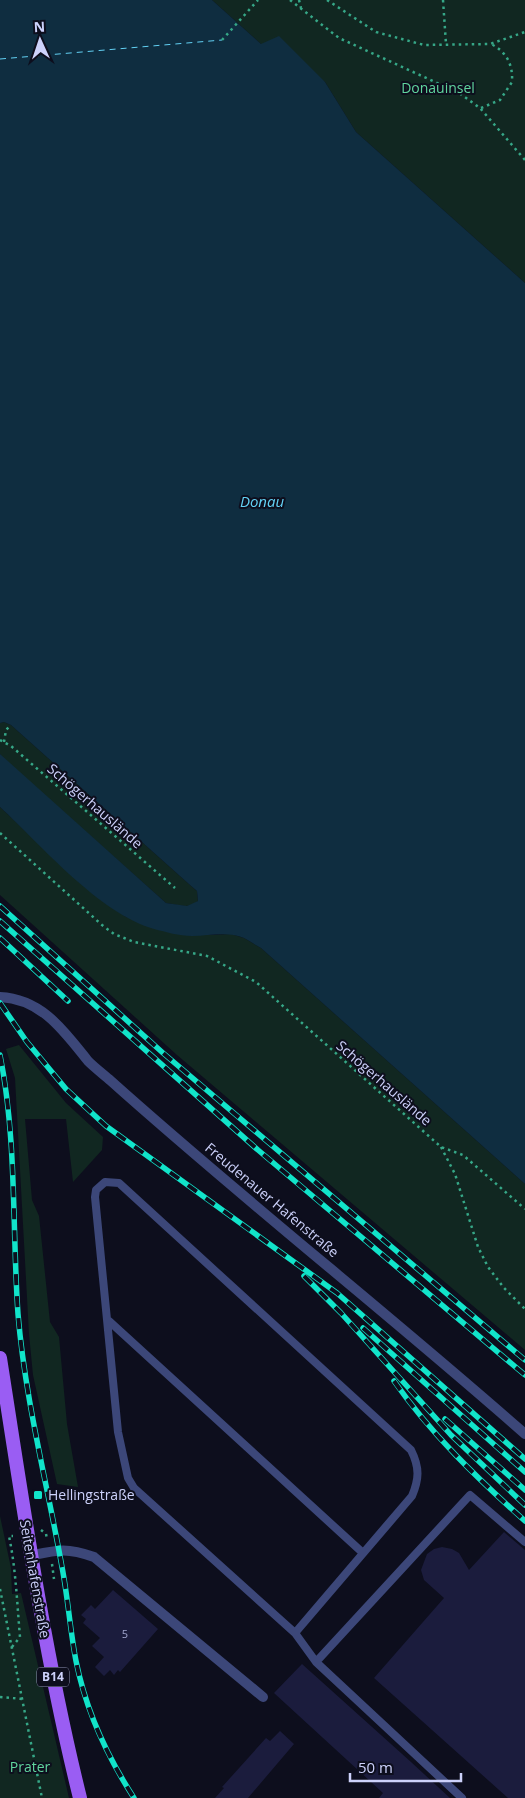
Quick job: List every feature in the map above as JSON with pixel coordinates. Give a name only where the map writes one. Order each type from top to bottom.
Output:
[{"type":"main road","name":"Seitenhafenstraße","points":[[0,1358],[29,1556],[63,1730],[80,1798]]},
{"type":"street","name":"Freudenauer Hafenstraße","points":[[0,997],[10,997],[30,1004],[51,1016],[66,1031],[90,1062],[152,1118],[410,1334],[525,1434]]},
{"type":"street","points":[[29,1556],[59,1549],[74,1550],[94,1557],[263,1697]]},
{"type":"lane","points":[[295,1633],[412,1496],[419,1472],[412,1450],[119,1183],[112,1181],[100,1184],[94,1197],[109,1321],[118,1432],[123,1460],[131,1483],[295,1633],[316,1662],[462,1798]]},
{"type":"lane","points":[[109,1321],[363,1553]]},
{"type":"lane","points":[[316,1662],[470,1495],[525,1542]]},
{"type":"path","points":[[222,40],[258,0]]},
{"type":"path","points":[[290,0],[339,38],[361,50],[419,73],[459,93],[480,108],[525,160]]},
{"type":"path","points":[[299,0],[300,8]]},
{"type":"path","points":[[327,0],[376,32],[424,45],[490,44],[525,32]]},
{"type":"path","points":[[443,0],[446,44]]},
{"type":"path","points":[[480,108],[500,100],[512,82],[511,65],[507,56],[500,49],[490,44]]},
{"type":"path","points":[[4,742],[6,730],[11,725]]},
{"type":"path","name":"Schögerhauslände","points":[[0,740],[175,888]]},
{"type":"path","name":"Schögerhauslände","points":[[0,833],[114,934],[134,942],[207,956],[233,968],[256,982],[441,1147],[463,1155],[525,1209]]},
{"type":"path","points":[[441,1147],[455,1174],[478,1247],[484,1260],[504,1288],[525,1309]]},
{"type":"path","points":[[12,1647],[20,1637],[15,1585],[16,1574],[10,1536],[42,1530]]},
{"type":"path","points":[[0,1588],[42,1798]]},
{"type":"path","points":[[0,1697],[23,1699]]},
{"type":"green space","name":"Donauinsel","points":[[212,0],[525,0],[525,283],[356,132],[325,82],[261,44]]},
{"type":"green space","points":[[4,722],[11,725],[197,891],[198,901],[187,906],[166,903],[5,760],[0,754],[0,723]]},
{"type":"green space","points":[[0,807],[83,885],[126,917],[211,935],[231,934],[244,938],[261,948],[525,1184],[525,1350],[177,1055],[0,895]]},
{"type":"green space","points":[[19,1045],[66,1103],[103,1137],[102,1150],[73,1182],[66,1119],[25,1119],[32,1200],[39,1216],[50,1322],[59,1337],[67,1424],[78,1487],[57,1484],[33,1375],[29,1334],[15,1078],[6,1049]]},
{"type":"green space","name":"Prater","points":[[0,1516],[11,1568],[12,1594],[21,1593],[69,1798],[0,1798]]},
{"type":"water","name":"Donau","points":[[0,0],[212,0],[261,44],[279,36],[325,82],[356,132],[525,283],[525,1184],[261,948],[238,936],[225,934],[192,936],[173,934],[133,921],[92,894],[72,877],[0,807],[0,754],[166,903],[187,906],[198,901],[197,891],[11,725],[4,722],[0,723]]},
{"type":"building","points":[[504,1532],[525,1550],[525,1798],[508,1798],[374,1678],[444,1598],[424,1580],[421,1570],[427,1554],[434,1549],[442,1547],[452,1549],[459,1553],[469,1570]]},
{"type":"building","points":[[113,1590],[158,1629],[120,1672],[118,1670],[114,1675],[110,1670],[104,1676],[95,1667],[104,1657],[92,1646],[100,1638],[83,1623],[86,1619],[81,1615],[91,1605],[95,1609]]},
{"type":"building","points":[[302,1664],[450,1798],[379,1798],[383,1793],[274,1693]]},
{"type":"building","points":[[280,1731],[294,1744],[248,1798],[215,1798],[224,1788],[222,1787],[266,1738],[270,1741]]},
{"type":"ferry route","points":[[0,59],[222,40]]},
{"type":"railway","points":[[0,906],[163,1053],[525,1360]]},
{"type":"railway","points":[[0,921],[258,1150],[525,1375]]},
{"type":"railway","points":[[0,938],[68,1001]]},
{"type":"railway","points":[[0,1003],[27,1042],[66,1089],[106,1126],[337,1293],[525,1459]]},
{"type":"railway","points":[[0,1055],[12,1152],[16,1282],[21,1346],[31,1409],[64,1579],[76,1661],[85,1698],[106,1749],[134,1798]]},
{"type":"railway","points":[[304,1276],[341,1313],[451,1435],[525,1505]]},
{"type":"railway","points":[[363,1328],[525,1472]]},
{"type":"railway","points":[[394,1381],[423,1419],[455,1455],[525,1521]]},
{"type":"railway","points":[[445,1419],[525,1490]]},
{"type":"place","name":"Hellingstraße","points":[[38,1495]]}]
